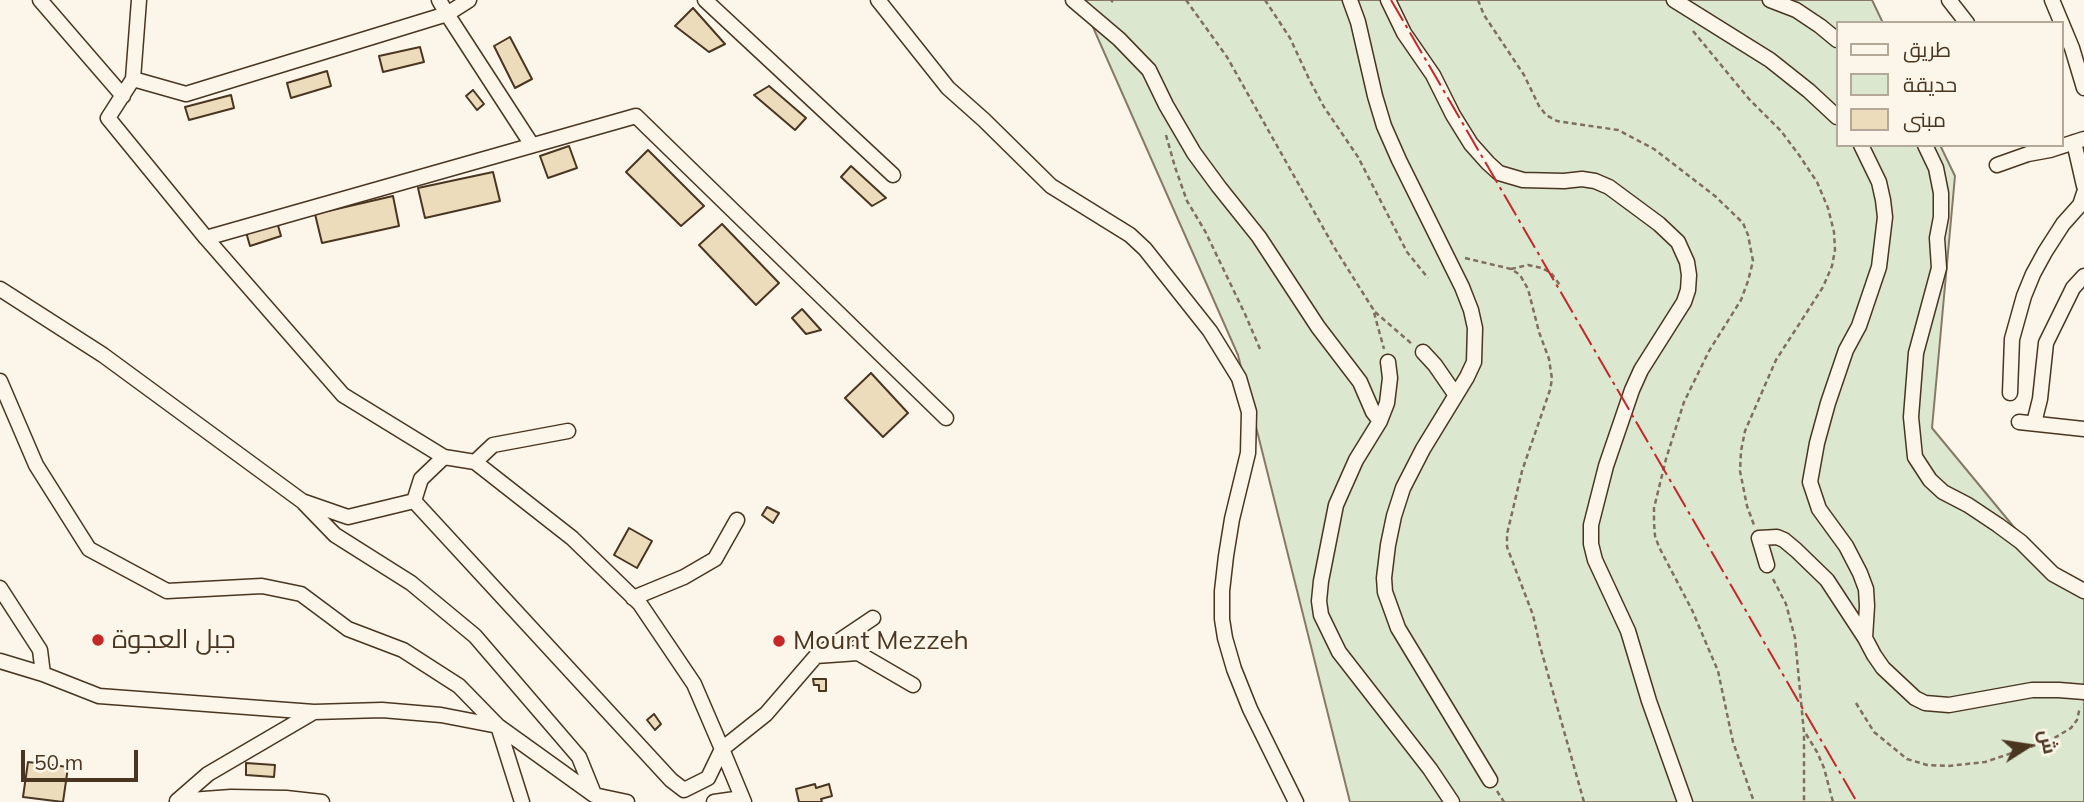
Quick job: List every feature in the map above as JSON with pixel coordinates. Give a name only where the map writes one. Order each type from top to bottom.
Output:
[{"type":"street","points":[[40,0],[123,96]]},
{"type":"street","points":[[139,0],[134,79],[108,118],[206,238],[343,396],[444,457],[475,462],[572,538],[640,604],[694,684],[743,800],[715,802]]},
{"type":"street","points":[[439,0],[532,145]]},
{"type":"street","points":[[134,79],[186,94],[447,15],[469,0]]},
{"type":"street","points":[[705,0],[893,175]]},
{"type":"street","points":[[878,0],[947,88],[984,120],[1051,187],[1130,235],[1145,249],[1210,331],[1240,378],[1249,412],[1248,453],[1226,556],[1222,619],[1228,649],[1246,699],[1296,802]]},
{"type":"street","points":[[1073,0],[1119,38],[1149,70],[1194,153],[1259,237],[1318,327],[1360,382],[1373,412],[1380,421]]},
{"type":"street","points":[[1350,0],[1384,125],[1398,160],[1462,287],[1475,328],[1474,362],[1403,488],[1388,545],[1385,592],[1398,628],[1490,780]]},
{"type":"street","points":[[1388,0],[1404,33],[1433,75],[1459,125],[1472,144],[1499,173],[1523,180],[1582,179],[1609,187],[1660,224],[1678,242],[1687,262],[1688,290],[1684,302],[1632,390],[1606,466],[1591,525],[1591,544],[1595,560],[1628,631],[1649,701],[1685,802]]},
{"type":"street","points":[[1674,0],[1770,60],[1836,116]]},
{"type":"street","points":[[1770,0],[1796,10],[1836,39]]},
{"type":"street","points":[[1949,0],[1965,21]]},
{"type":"street","points":[[2052,0],[2061,21]]},
{"type":"street","points":[[2063,25],[2084,88]]},
{"type":"street","points":[[206,238],[636,116],[946,418]]},
{"type":"street","points":[[2079,141],[2084,186]]},
{"type":"street","points":[[1862,147],[1879,183],[1883,200],[1885,217],[1880,267],[1846,350],[1828,403],[1810,482],[1819,509],[1846,546],[1866,589],[1865,638]]},
{"type":"street","points":[[1926,147],[1936,168],[1941,193],[1941,217],[1937,238],[1939,268],[1916,354],[1911,417],[1914,457],[1930,480],[1943,492],[1998,525],[2021,542],[2053,574],[2084,591]]},
{"type":"street","points":[[1997,165],[2026,150],[2050,150],[2060,147]]},
{"type":"street","points":[[2010,393],[2012,339],[2024,296],[2039,263],[2063,224],[2080,205],[2084,193]]},
{"type":"street","points":[[2084,276],[2073,288],[2046,343],[2040,399],[2026,423],[2084,429]]},
{"type":"street","points":[[0,289],[103,355],[303,501],[335,535],[411,583],[475,636],[579,757],[594,795]]},
{"type":"street","points":[[1423,352],[1455,394]]},
{"type":"street","points":[[1388,362],[1390,391],[1380,421],[1356,460],[1336,505],[1321,581],[1321,615],[1339,652],[1430,769],[1452,802]]},
{"type":"street","points":[[0,381],[36,465],[89,549],[167,591],[262,586],[301,594],[348,629],[403,650],[459,686],[498,726],[594,795],[627,802]]},
{"type":"street","points":[[475,462],[493,445],[568,431]]},
{"type":"street","points":[[414,501],[421,479],[444,457]]},
{"type":"street","points":[[303,501],[348,517],[414,501]]},
{"type":"street","points":[[414,501],[687,796],[708,778],[722,749],[766,714],[816,656],[873,618]]},
{"type":"street","points":[[633,598],[684,577],[715,559],[737,520]]},
{"type":"street","points":[[1767,565],[1759,538],[1777,537],[1796,550],[1826,580],[1883,668],[1925,704],[1949,705],[2032,690],[2059,690],[2082,699]]},
{"type":"street","points":[[0,588],[40,650],[43,674]]},
{"type":"street","points":[[816,656],[858,653],[913,685]]},
{"type":"street","points":[[0,661],[99,696],[314,712],[382,710],[441,715],[498,726]]},
{"type":"street","points":[[176,801],[208,774],[314,712]]},
{"type":"street","points":[[498,726],[522,802]]},
{"type":"street","points":[[176,801],[231,797],[322,802]]},
{"type":"path","points":[[1186,0],[1227,57],[1334,247],[1373,309],[1387,324],[1423,352]]},
{"type":"path","points":[[1265,0],[1290,38],[1324,107],[1363,168],[1406,252],[1428,278]]},
{"type":"path","points":[[1478,0],[1484,15],[1546,114],[1557,121],[1618,130],[1654,149],[1715,196],[1743,223],[1748,235],[1753,261],[1748,281],[1741,300],[1709,351],[1684,402],[1666,459],[1654,508],[1654,523],[1659,547],[1692,610],[1718,671],[1733,742],[1754,802]]},
{"type":"path","points":[[1688,25],[1799,155],[1828,208],[1834,232],[1832,266],[1823,288],[1776,360],[1745,431],[1740,471],[1747,506],[1759,538]]},
{"type":"path","points":[[1166,132],[1187,201],[1205,231],[1260,349]]},
{"type":"path","points":[[1459,256],[1511,268],[1528,265],[1542,268],[1551,273],[1560,285]]},
{"type":"path","points":[[1511,268],[1520,275],[1528,289],[1549,359],[1552,379],[1522,471],[1507,534],[1507,547],[1533,615],[1584,802]]},
{"type":"path","points":[[1373,309],[1388,362]]},
{"type":"path","points":[[1767,565],[1792,623],[1804,733],[1804,802]]},
{"type":"path","points":[[1856,702],[1874,732],[1907,759],[1927,765],[1948,766],[1985,762],[2051,740],[2071,728],[2077,720],[2082,699]]},
{"type":"path","points":[[1804,733],[1824,768],[1833,802]]},
{"type":"green space","points":[[1081,0],[1872,0],[1882,21],[1836,21],[1836,147],[1941,147],[1955,176],[1932,428],[2061,584],[2084,599],[2084,802],[1350,802],[1238,355]]},
{"type":"building","points":[[693,8],[725,44],[709,52],[675,26]]},
{"type":"building","points":[[510,37],[532,79],[515,88],[494,46]]},
{"type":"building","points":[[420,47],[424,62],[383,72],[379,56]]},
{"type":"building","points":[[327,71],[331,86],[291,98],[287,83]]},
{"type":"building","points":[[769,86],[806,118],[795,130],[754,95]]},
{"type":"building","points":[[473,90],[484,104],[477,110],[466,96]]},
{"type":"building","points":[[231,95],[234,108],[189,120],[185,107]]},
{"type":"building","points":[[569,146],[577,168],[548,178],[540,156]]},
{"type":"building","points":[[648,150],[704,206],[681,226],[626,172]]},
{"type":"building","points":[[851,166],[886,198],[872,206],[841,177]]},
{"type":"building","points":[[493,172],[500,201],[425,218],[418,188]]},
{"type":"building","points":[[393,196],[399,226],[322,243],[315,214]]},
{"type":"building","points":[[277,222],[281,236],[250,246],[246,232]]},
{"type":"building","points":[[722,224],[779,283],[756,305],[699,245]]},
{"type":"building","points":[[802,309],[821,330],[806,334],[792,318]]},
{"type":"building","points":[[871,373],[908,413],[883,437],[845,398]]},
{"type":"building","points":[[767,507],[779,513],[773,523],[762,515]]},
{"type":"building","points":[[629,528],[652,541],[637,568],[614,555]]},
{"type":"building","points":[[813,679],[826,679],[826,691],[819,691],[819,685],[814,685]]},
{"type":"building","points":[[654,714],[661,724],[655,730],[647,720]]},
{"type":"building","points":[[28,762],[68,767],[63,802],[23,797]]},
{"type":"building","points":[[246,763],[275,765],[274,777],[246,775]]},
{"type":"building","points":[[815,784],[816,788],[829,784],[832,796],[821,799],[822,802],[799,802],[796,789]]},
{"type":"power","points":[[1391,0],[1857,802]]},
{"type":"place","name":"جبل العجوة","points":[[98,640]]},
{"type":"place","name":"Mount Mezzeh","points":[[779,641]]}]
